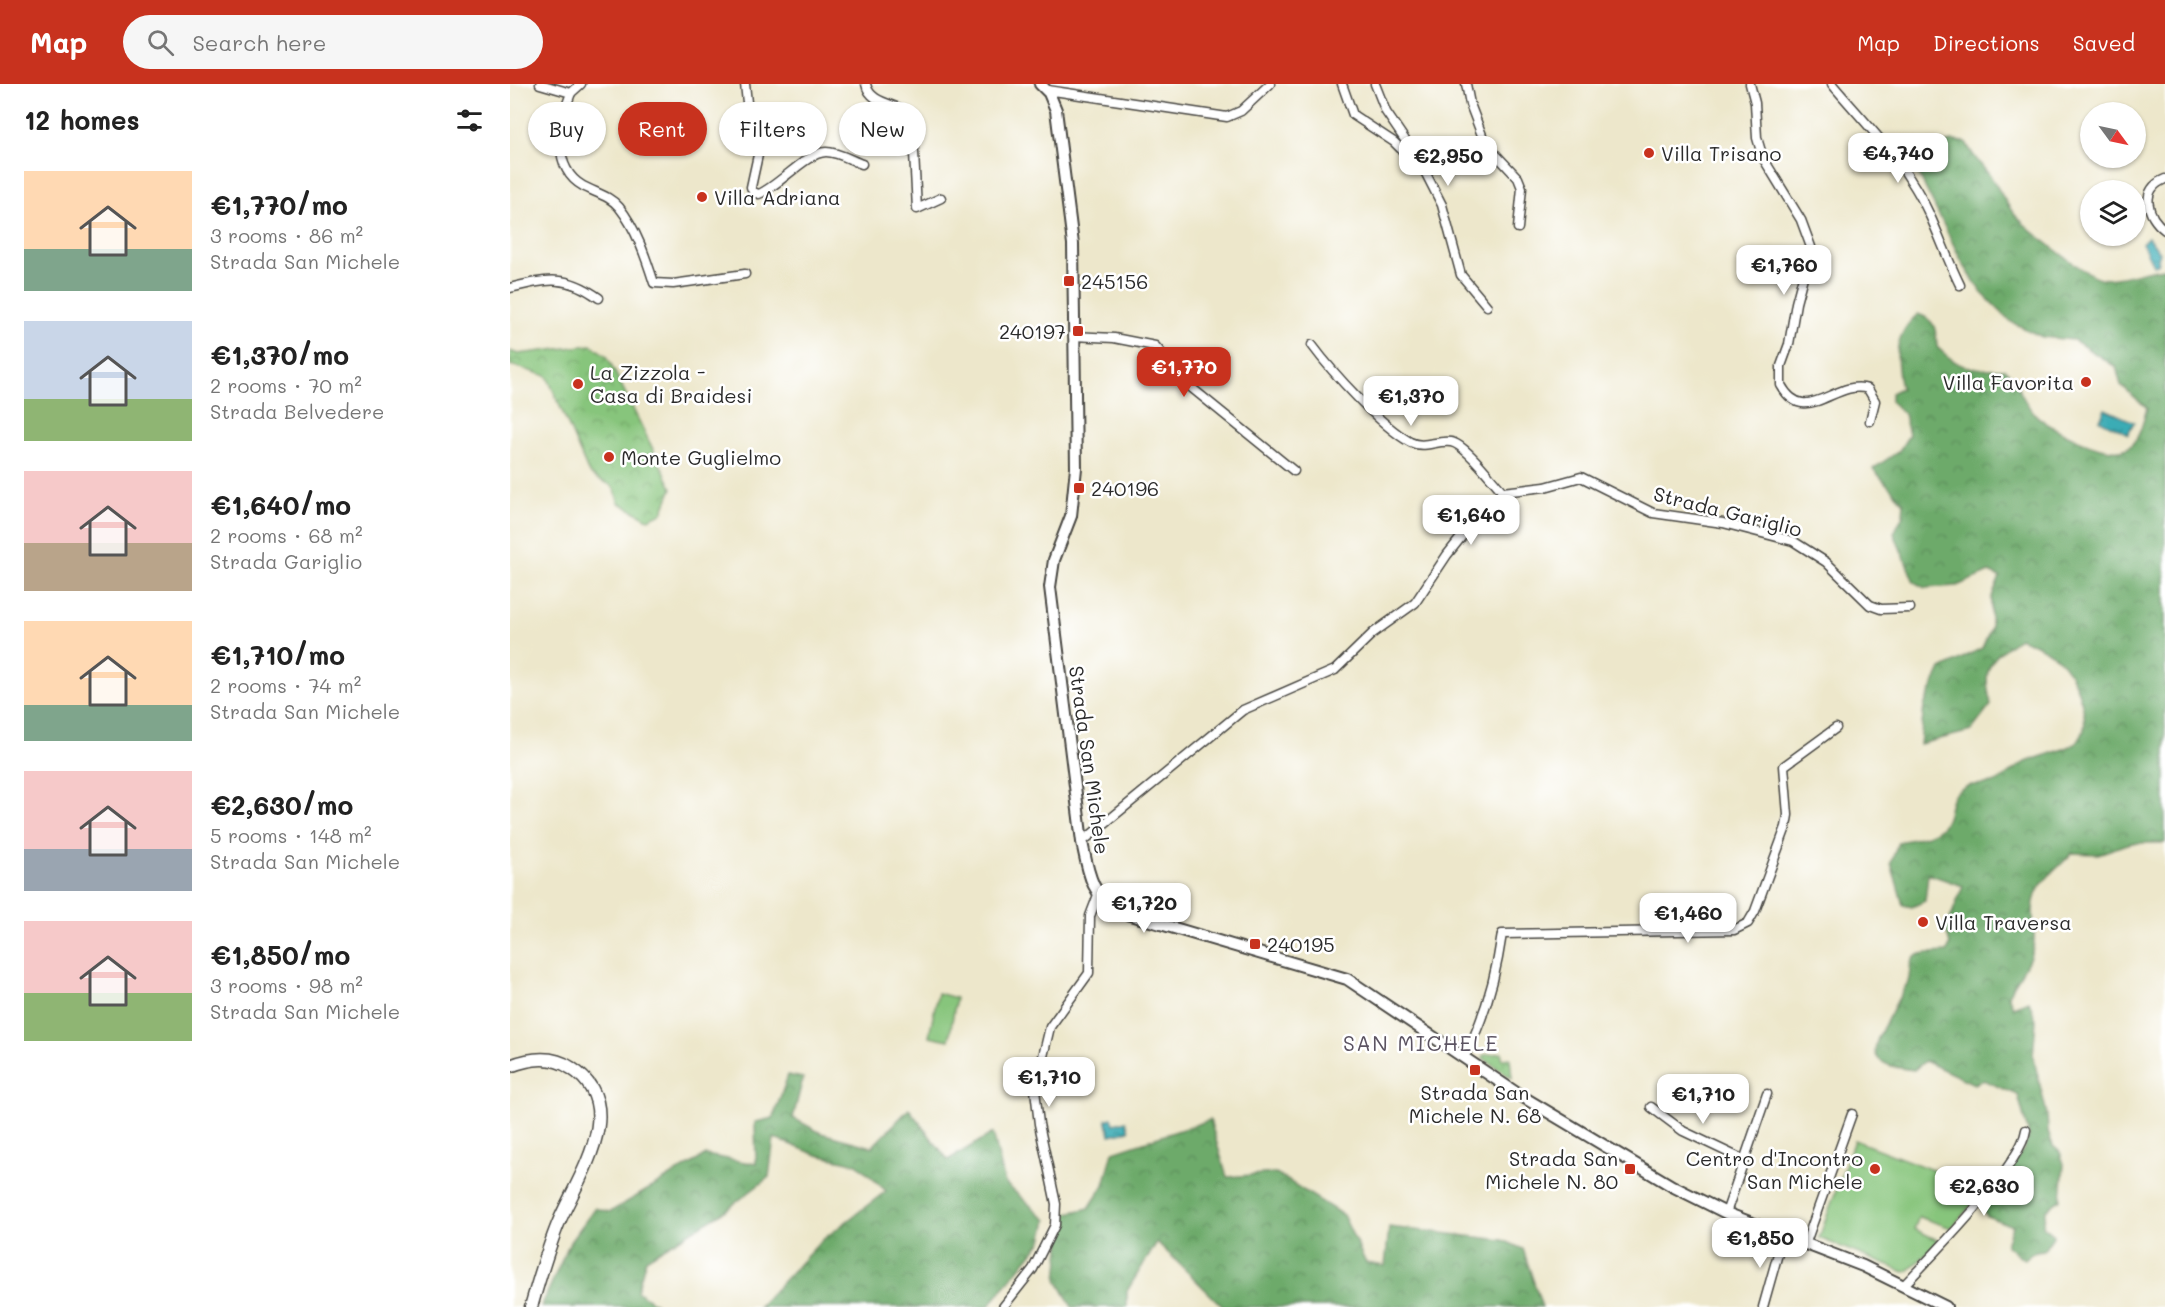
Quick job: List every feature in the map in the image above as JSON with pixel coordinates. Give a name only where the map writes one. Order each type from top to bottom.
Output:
[{"type":"main road","points":[[510,1066],[531,1059],[545,1059],[569,1066],[586,1079],[591,1087],[599,1113],[599,1124],[592,1150],[555,1231],[531,1307]]},
{"type":"street","points":[[540,84],[571,93]]},
{"type":"street","points":[[581,84],[571,93],[560,135],[567,169],[574,179],[601,193],[620,208],[643,249],[654,283],[673,284],[745,274]]},
{"type":"street","points":[[745,84],[748,112],[758,155],[751,187],[753,192],[759,194],[775,186],[813,156],[825,152],[861,164]]},
{"type":"street","points":[[867,84],[868,91],[875,98],[912,115],[917,209],[941,198]]},
{"type":"street","name":"Strada San Michele","points":[[1043,87],[1227,117],[1242,111],[1270,84]]},
{"type":"street","points":[[1342,84],[1353,115],[1394,142],[1425,172]]},
{"type":"street","points":[[1375,84],[1386,112],[1425,172],[1442,205],[1461,275],[1487,306]]},
{"type":"street","points":[[1466,84],[1470,104],[1485,143],[1518,178],[1522,188],[1518,228]]},
{"type":"street","points":[[1750,84],[1755,103],[1757,138],[1763,158],[1801,220],[1811,247],[1796,303],[1789,344],[1781,366],[1780,385],[1793,399],[1806,404],[1854,387],[1868,388],[1875,401],[1870,421]]},
{"type":"street","points":[[1832,84],[1911,180],[1931,216],[1960,285]]},
{"type":"street","name":"Strada San Michele","points":[[1043,87],[1054,104],[1058,122],[1072,233],[1076,434],[1073,505],[1069,526],[1051,570],[1050,587],[1082,842],[1087,868],[1098,895]]},
{"type":"street","points":[[2165,179],[2152,186],[2148,196],[2150,213],[2165,230]]},
{"type":"street","points":[[512,288],[550,279],[569,281],[598,298]]},
{"type":"street","points":[[1073,336],[1114,338],[1155,346],[1200,395],[1294,471]]},
{"type":"street","points":[[1082,842],[1243,710],[1335,670],[1372,633],[1415,603],[1447,555],[1478,516],[1503,492],[1460,446],[1452,442],[1420,446],[1400,435],[1336,375],[1312,345]]},
{"type":"street","name":"Strada Gariglio","points":[[1503,492],[1545,487],[1581,477],[1653,513],[1722,523],[1793,541],[1826,562],[1870,605],[1881,609],[1910,608]]},
{"type":"street","points":[[1464,1057],[1472,1042],[1490,989],[1502,934],[1734,930],[1748,923],[1755,911],[1786,826],[1788,815],[1784,766],[1836,728]]},
{"type":"street","points":[[1002,1306],[1033,1269],[1055,1225],[1056,1204],[1039,1124],[1035,1090],[1050,1027],[1089,973],[1090,916],[1098,895],[1120,912],[1347,979],[1582,1134],[1672,1186],[1726,1213],[1904,1285],[1946,1307]]},
{"type":"street","points":[[1726,1213],[1767,1094]]},
{"type":"street","points":[[1651,1107],[1683,1131],[1744,1160]]},
{"type":"street","points":[[1805,1245],[1852,1114]]},
{"type":"street","points":[[1904,1285],[1974,1209],[2017,1155],[2025,1142],[2026,1130]]},
{"type":"street","points":[[1763,1307],[1783,1236]]},
{"type":"green space","points":[[1951,141],[1966,142],[2015,215],[2043,240],[2092,275],[2106,279],[2157,269],[2164,268],[2165,270],[2165,843],[2131,843],[2098,854],[2072,853],[2047,878],[2036,895],[2033,906],[2033,948],[2008,995],[2013,1007],[2029,1001],[2036,1020],[2033,1056],[2047,1114],[2048,1131],[2053,1146],[2060,1152],[2064,1164],[2061,1199],[2046,1210],[2043,1226],[2054,1235],[2044,1250],[2036,1251],[2024,1259],[2006,1245],[2012,1226],[1987,1216],[1982,1210],[2024,1149],[2029,1136],[2018,1095],[1983,1080],[1974,1084],[1925,1061],[1914,1070],[1886,1064],[1879,1059],[1876,1053],[1879,1036],[1908,981],[1914,958],[1921,954],[1947,952],[1950,945],[1946,929],[1963,886],[1928,874],[1925,901],[1912,907],[1903,905],[1891,863],[1898,842],[1925,836],[1943,825],[1953,797],[1962,788],[1997,781],[2024,763],[2074,744],[2081,737],[2084,713],[2075,682],[2064,665],[2049,652],[2019,638],[2000,652],[1990,666],[1987,682],[1991,705],[1971,731],[1920,744],[1924,706],[1941,669],[1982,648],[1991,627],[1991,599],[2000,577],[1989,572],[1957,586],[1925,588],[1914,582],[1894,533],[1903,515],[1904,503],[1873,469],[1899,451],[1909,435],[1904,414],[1891,402],[1891,393],[1901,388],[1897,357],[1900,339],[1904,330],[1918,314],[1932,323],[1937,347],[1946,355],[1968,367],[2005,369],[2035,414],[2052,427],[2093,446],[2118,450],[2127,448],[2138,436],[2147,408],[2121,385],[2116,367],[2074,340],[2042,337],[2011,322],[1981,292],[1963,264],[1916,169],[1915,158]]},
{"type":"green space","points":[[591,345],[607,356],[672,488],[662,513],[648,519],[618,502],[611,485],[588,471],[547,376],[510,365],[510,351],[518,354]]},
{"type":"green space","points":[[938,993],[956,998],[949,1040],[929,1036]]},
{"type":"green space","points":[[1502,1053],[1502,1059],[1510,1058],[1512,1078],[1483,1058],[1484,1055]]},
{"type":"green space","points":[[788,1075],[803,1078],[793,1118],[821,1133],[872,1147],[909,1109],[948,1160],[993,1133],[1005,1183],[1047,1220],[1042,1241],[988,1307],[759,1307],[821,1241],[886,1191],[857,1164],[817,1155],[774,1138],[769,1177],[725,1211],[646,1259],[637,1291],[660,1307],[541,1307],[570,1242],[595,1208],[610,1212],[706,1155],[756,1164],[755,1122],[773,1118]]},
{"type":"green space","points":[[1210,1120],[1227,1177],[1276,1173],[1343,1215],[1366,1263],[1385,1266],[1389,1227],[1503,1240],[1523,1249],[1542,1307],[1223,1307],[1157,1242],[1127,1291],[1127,1307],[1072,1307],[1057,1280],[1063,1214],[1089,1208],[1104,1185],[1113,1152]]},
{"type":"green space","points":[[1854,1140],[1985,1190],[1951,1228],[1919,1217],[1914,1229],[1938,1240],[1931,1250],[1908,1271],[1904,1272],[1819,1238]]},
{"type":"water","points":[[2148,237],[2160,253],[2157,264],[2153,265],[2144,246],[2146,246]]},
{"type":"water","points":[[2105,409],[2134,422],[2128,434],[2100,420]]},
{"type":"water","points":[[1112,1118],[1114,1124],[1126,1121],[1129,1131],[1110,1135],[1106,1119]]},
{"type":"place","name":"Villa Trisano","points":[[1649,153]]},
{"type":"place","name":"Villa Adriana","points":[[702,197]]},
{"type":"place","name":"245156","points":[[1069,281]]},
{"type":"place","name":"240197","points":[[1078,331]]},
{"type":"place","name":"Villa Favorita","points":[[2086,382]]},
{"type":"place","name":"La Zizzola - Casa di Braidesi","points":[[578,384]]},
{"type":"place","name":"Monte Guglielmo","points":[[609,457]]},
{"type":"place","name":"240196","points":[[1079,488]]},
{"type":"place","name":"Villa Traversa","points":[[1923,922]]},
{"type":"place","name":"240195","points":[[1255,944]]},
{"type":"place","name":"Strada San Michele N. 68","points":[[1475,1070]]},
{"type":"place","name":"Strada San Michele N. 80","points":[[1630,1169]]},
{"type":"place","name":"Centro d'Incontro San Michele","points":[[1875,1169]]},
{"type":"district","name":"SAN MICHELE","points":[[1421,1042]]}]
